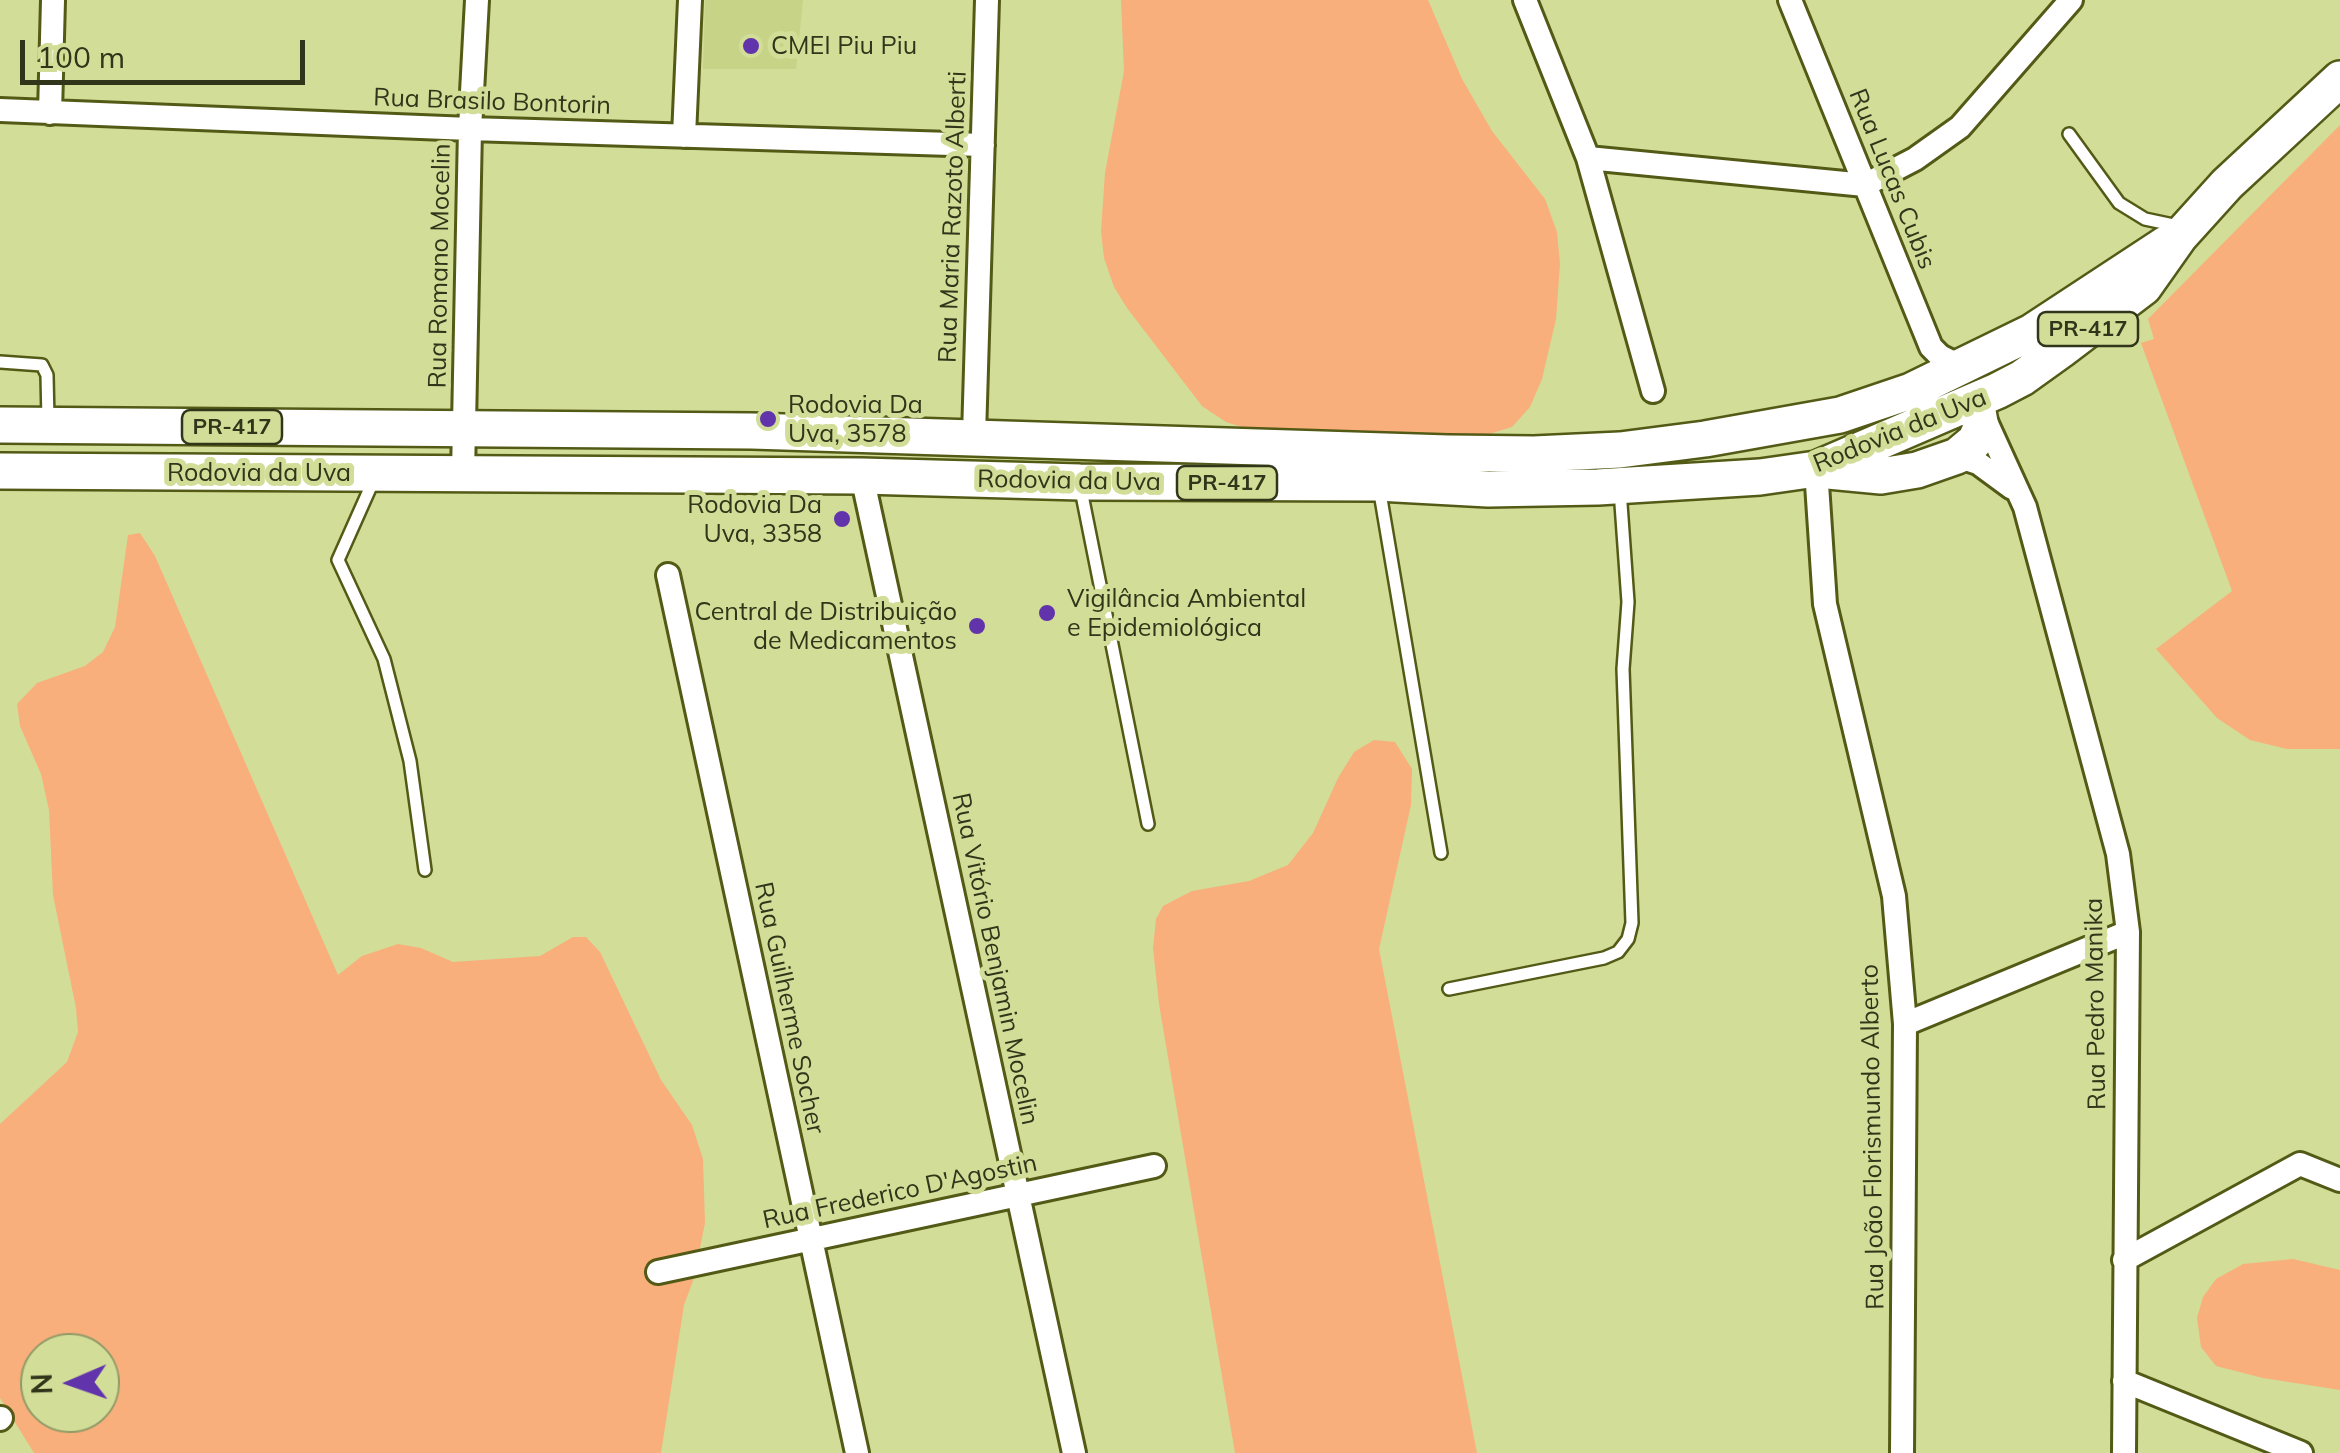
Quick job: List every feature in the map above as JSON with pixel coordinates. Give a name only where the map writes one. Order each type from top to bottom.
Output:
[{"type":"main road","name":"Rodovia da Uva","points":[[0,471],[862,476],[1080,482],[1378,483],[1488,489],[1760,477],[1816,469],[2022,378],[2144,288],[2184,232],[2227,184],[2340,78]]},
{"type":"main road","name":"Rodovia da Uva","points":[[0,424],[974,436],[1448,453],[1620,450],[1840,415],[1911,391],[2032,332],[2184,232]]},
{"type":"main road","points":[[1816,469],[1882,476],[1918,470],[1957,456],[1974,441],[1981,428],[1976,400]]},
{"type":"street","points":[[50,113],[53,0]]},
{"type":"street","name":"Rua Romano Mocelin","points":[[463,474],[470,130],[477,0]]},
{"type":"street","points":[[684,136],[690,0]]},
{"type":"street","name":"Rua Maria Razoto Alberti","points":[[974,436],[988,0]]},
{"type":"street","points":[[1526,0],[1588,158],[1653,391]]},
{"type":"street","name":"Rua Lucas Cubis","points":[[1790,0],[1931,347],[1960,366]]},
{"type":"street","points":[[1588,158],[1865,186],[1915,159],[1960,127],[2071,0]]},
{"type":"street","name":"Rua Brasilo Bontorin","points":[[0,110],[470,130],[983,145]]},
{"type":"street","name":"Rua Pedro Manika","points":[[1960,366],[2025,507],[2118,854],[2128,932],[2124,1453]]},
{"type":"street","name":"Rua Pedro Manika","points":[[1957,456],[1997,474],[2025,507]]},
{"type":"street","name":"Rua João Florismundo Alberto","points":[[1816,469],[1826,604],[1894,896],[1905,1024],[1902,1453]]},
{"type":"street","name":"Rua Vitório Benjamin Mocelin","points":[[862,476],[1074,1453]]},
{"type":"street","name":"Rua Guilherme Socher","points":[[668,576],[857,1453]]},
{"type":"street","points":[[1905,1024],[2128,932]]},
{"type":"street","points":[[2124,1260],[2300,1164],[2340,1180]]},
{"type":"street","name":"Rua Frederico D'Agostin","points":[[658,1272],[1154,1166]]},
{"type":"street","points":[[2124,1381],[2301,1453]]},
{"type":"lane","points":[[2069,134],[2120,202],[2145,219],[2184,232]]},
{"type":"lane","points":[[0,362],[42,365],[47,375],[48,425]]},
{"type":"lane","points":[[376,474],[338,560],[384,659],[410,761],[425,870]]},
{"type":"lane","points":[[1080,482],[1148,824]]},
{"type":"lane","points":[[1378,483],[1441,853]]},
{"type":"lane","points":[[1449,988],[1604,958],[1618,952],[1628,939],[1632,923],[1622,669],[1628,602],[1620,485]]},
{"type":"shaded area","name":"CMEI Piu Piu","points":[[705,0],[803,0],[796,69],[703,69]]},
{"type":"shaded area","points":[[1121,0],[1428,0],[1462,79],[1492,131],[1545,199],[1557,232],[1560,264],[1556,319],[1542,379],[1530,407],[1512,427],[1473,439],[1248,429],[1226,422],[1202,406],[1127,308],[1114,287],[1104,258],[1101,231],[1105,173],[1124,71]]},
{"type":"shaded area","points":[[2340,125],[2340,749],[2287,749],[2250,740],[2217,718],[2156,649],[2232,591],[2141,343],[2154,339],[2148,319]]},
{"type":"shaded area","points":[[140,533],[155,556],[338,975],[362,956],[398,944],[421,948],[453,962],[540,956],[573,937],[586,937],[600,952],[661,1080],[692,1125],[703,1159],[705,1223],[684,1305],[661,1453],[34,1453],[22,1433],[120,1433],[120,1333],[20,1333],[20,1430],[0,1398],[0,1124],[67,1062],[78,1032],[53,895],[49,810],[41,774],[20,726],[17,704],[37,683],[85,666],[103,652],[115,627],[128,535]]},
{"type":"shaded area","points":[[1374,740],[1395,742],[1412,769],[1411,805],[1379,949],[1477,1453],[1235,1453],[1159,1004],[1153,948],[1156,919],[1163,906],[1192,891],[1249,881],[1288,865],[1313,833],[1354,752]]},
{"type":"shaded area","points":[[2293,1259],[2340,1270],[2340,1390],[2216,1366],[2201,1347],[2197,1318],[2203,1297],[2216,1279],[2243,1264]]},
{"type":"place","name":"CMEI Piu Piu","points":[[751,46]]},
{"type":"place","name":"Rodovia Da Uva, 3578","points":[[768,419]]},
{"type":"place","name":"Rodovia Da Uva, 3358","points":[[842,519]]},
{"type":"place","name":"Vigilância Ambiental e Epidemiológica","points":[[1047,613]]},
{"type":"place","name":"Central de Distribuição de Medicamentos","points":[[977,626]]}]
